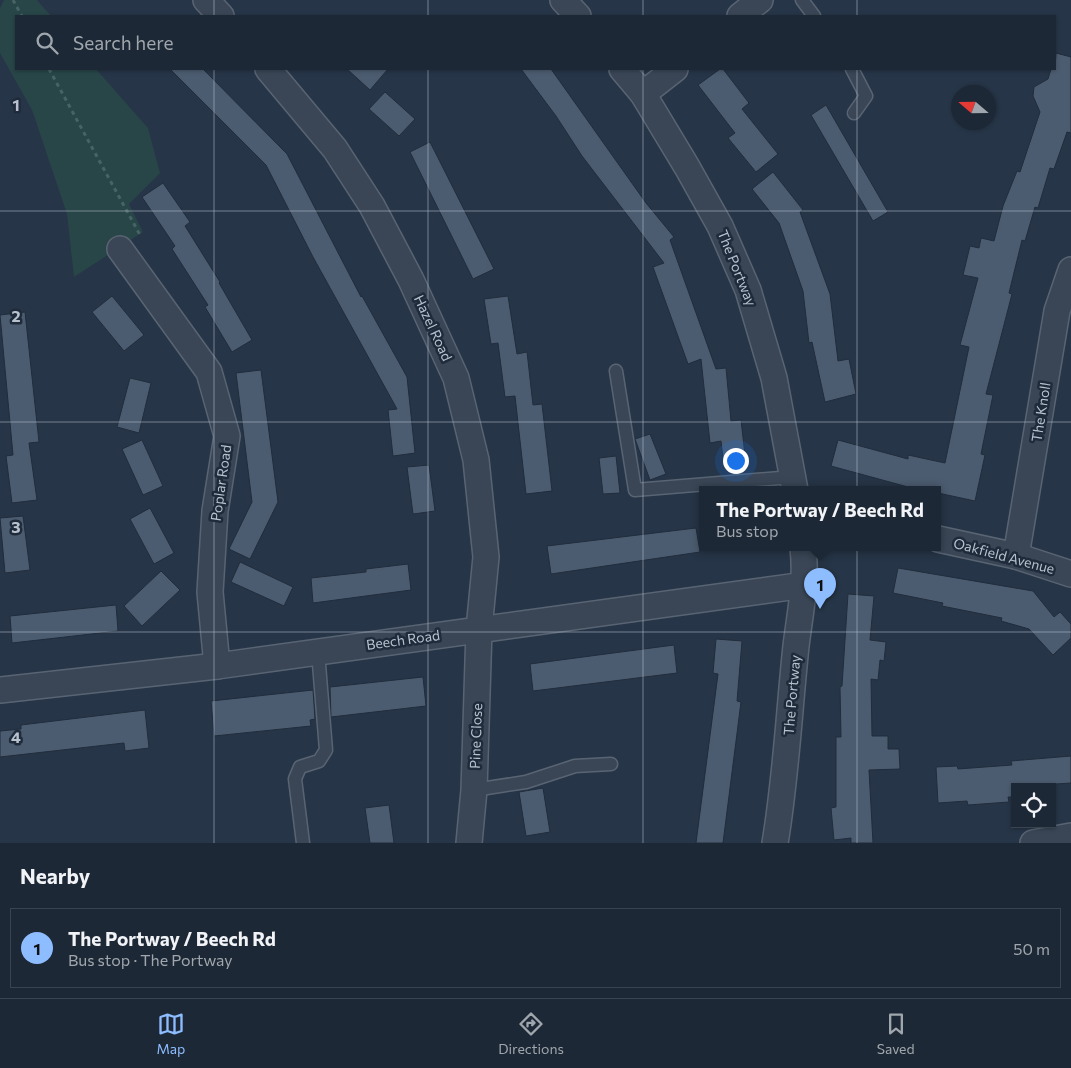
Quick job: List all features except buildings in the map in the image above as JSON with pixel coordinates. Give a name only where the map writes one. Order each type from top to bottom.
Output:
[{"type":"street","points":[[206,0],[220,15]]},
{"type":"street","points":[[564,0],[577,15]]},
{"type":"street","points":[[741,15],[760,0]]},
{"type":"street","name":"Hazel Road","points":[[269,70],[335,149],[372,206],[411,280],[456,378],[476,460],[486,557],[479,629]]},
{"type":"street","name":"The Portway","points":[[623,70],[644,94],[720,226],[748,290],[774,378],[794,483]]},
{"type":"street","points":[[644,94],[674,70]]},
{"type":"street","name":"Poplar Road","points":[[134,256],[209,372],[227,436],[215,511],[210,592],[217,666]]},
{"type":"street","name":"The Knoll","points":[[1016,556],[1057,311],[1071,270]]},
{"type":"street","name":"Oakfield Avenue","points":[[941,540],[1016,556],[1071,574]]},
{"type":"street","name":"The Portway","points":[[775,843],[783,796],[796,646],[805,585],[803,551]]},
{"type":"street","name":"Beech Road","points":[[0,690],[217,666],[805,585]]},
{"type":"street","name":"Pine Close","points":[[469,843],[474,790],[479,629]]},
{"type":"street","points":[[1033,843],[1071,836]]},
{"type":"lane","points":[[802,0],[813,15]]},
{"type":"lane","points":[[853,70],[866,96],[854,113]]},
{"type":"lane","points":[[616,371],[635,490],[699,487]]},
{"type":"lane","points":[[726,486],[794,483]]},
{"type":"lane","points":[[303,843],[295,779],[300,767],[319,762],[326,750],[318,652]]},
{"type":"lane","points":[[474,790],[526,782],[575,766],[611,764]]},
{"type":"path","points":[[13,0],[21,15]]},
{"type":"path","points":[[49,70],[134,256]]},
{"type":"green space","points":[[4,0],[37,0],[50,15],[15,15],[15,70],[97,70],[148,128],[160,173],[129,204],[143,232],[74,277],[67,214],[32,110],[0,53],[0,8]]},
{"type":"place","name":"The Portway / Beech Rd","points":[[820,609]]}]
